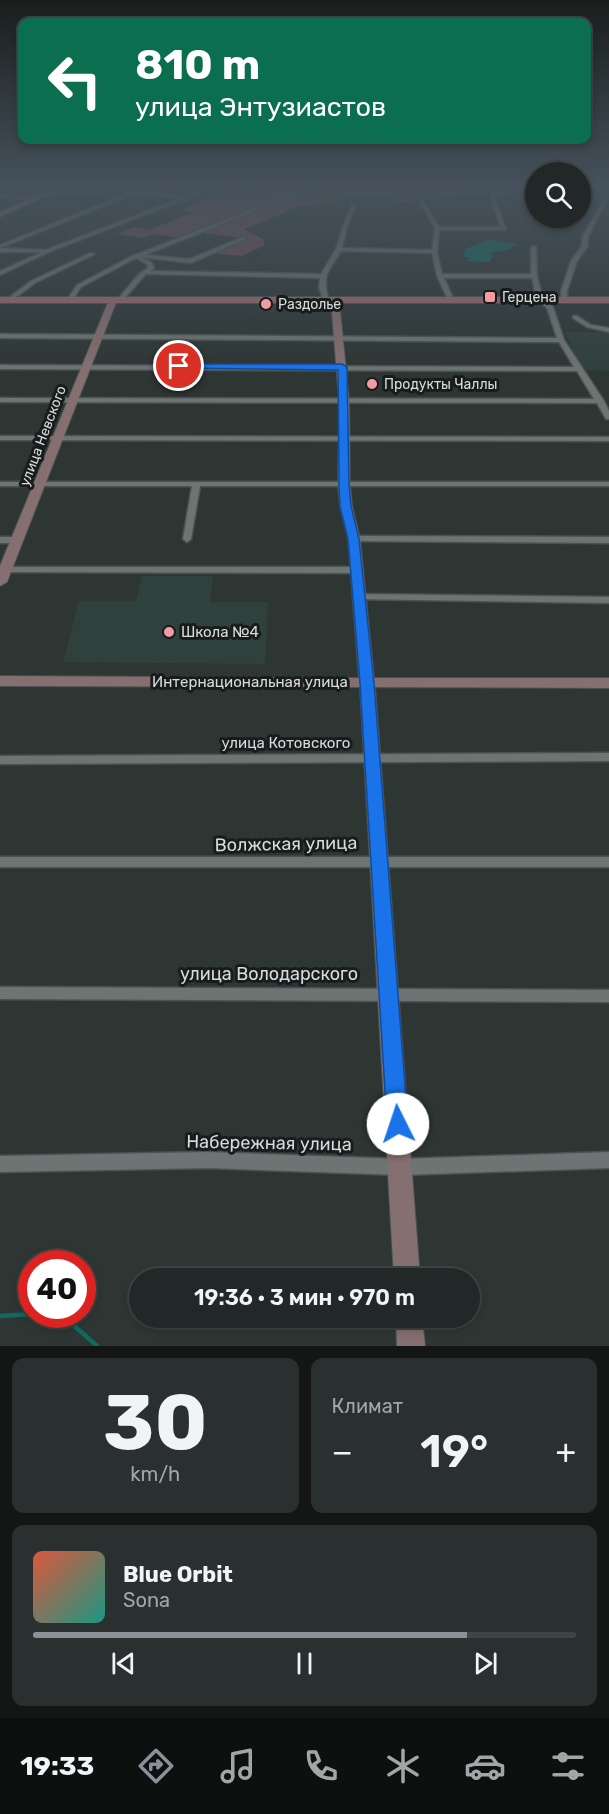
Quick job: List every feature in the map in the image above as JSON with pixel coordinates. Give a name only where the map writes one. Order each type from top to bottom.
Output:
[{"type":"main road","points":[[5,300],[609,300]]},
{"type":"street","points":[[0,249],[50,249]]},
{"type":"street","points":[[140,257],[160,249]]},
{"type":"street","points":[[70,300],[79,286],[132,258],[191,261],[220,249]]},
{"type":"street","points":[[406,1268],[367,683],[354,539],[346,506],[344,484],[342,367],[331,300],[322,287],[323,276],[339,249],[434,252]]},
{"type":"street","points":[[434,249],[440,276],[451,300]]},
{"type":"street","points":[[534,249],[534,276],[540,300],[550,307],[561,340],[577,369],[603,401],[609,417]]},
{"type":"street","points":[[564,300],[564,291],[574,261],[583,249]]},
{"type":"street","points":[[0,273],[45,253],[47,250]]},
{"type":"street","points":[[5,300],[33,282],[92,254]]},
{"type":"street","points":[[140,257],[152,265],[147,273]]},
{"type":"street","points":[[117,300],[141,275],[147,273],[323,276]]},
{"type":"street","points":[[440,276],[534,276]]},
{"type":"street","name":"улица Невского","points":[[0,582],[98,336],[117,300]]},
{"type":"street","points":[[575,317],[589,326],[609,330]]},
{"type":"street","points":[[0,336],[561,340]]},
{"type":"street","points":[[0,367],[577,369]]},
{"type":"street","points":[[0,400],[603,401]]},
{"type":"street","points":[[0,438],[609,440]]},
{"type":"street","points":[[0,484],[609,484]]},
{"type":"street","points":[[187,539],[196,484]]},
{"type":"street","points":[[354,539],[609,540]]},
{"type":"street","points":[[0,540],[17,540]]},
{"type":"street","points":[[5,570],[356,570]]},
{"type":"street","points":[[358,597],[609,600]]},
{"type":"street","name":"Интернациональная улица","points":[[0,681],[609,683]]},
{"type":"street","name":"улица Котовского","points":[[0,760],[609,757]]},
{"type":"street","name":"Волжская улица","points":[[0,862],[302,863],[378,860],[609,862]]},
{"type":"street","name":"улица Володарского","points":[[0,993],[609,996]]},
{"type":"street","name":"Набережная улица","points":[[0,1164],[208,1160],[401,1167],[609,1160]]},
{"type":"shaded area","points":[[219,249],[257,249],[242,256],[211,253]]},
{"type":"shaded area","points":[[465,249],[509,249],[491,253],[493,256],[490,262],[463,261],[470,259],[463,256]]},
{"type":"shaded area","points":[[565,332],[609,333],[609,371],[582,370]]},
{"type":"shaded area","name":"Школа №4","points":[[142,576],[213,576],[210,602],[268,602],[265,664],[63,662],[79,601],[136,601]]},
{"type":"waterway","points":[[0,1316],[18,1315]]},
{"type":"waterway","points":[[77,1328],[97,1346]]},
{"type":"place","name":"Герцена","points":[[490,297]]},
{"type":"place","name":"Раздолье","points":[[266,304]]},
{"type":"place","name":"Продукты Чаллы","points":[[372,384]]},
{"type":"place","name":"Школа №4","points":[[169,632]]},
{"type":"route","points":[[179,366],[342,367],[344,484],[346,506],[354,539],[367,683],[398,1124]]}]
